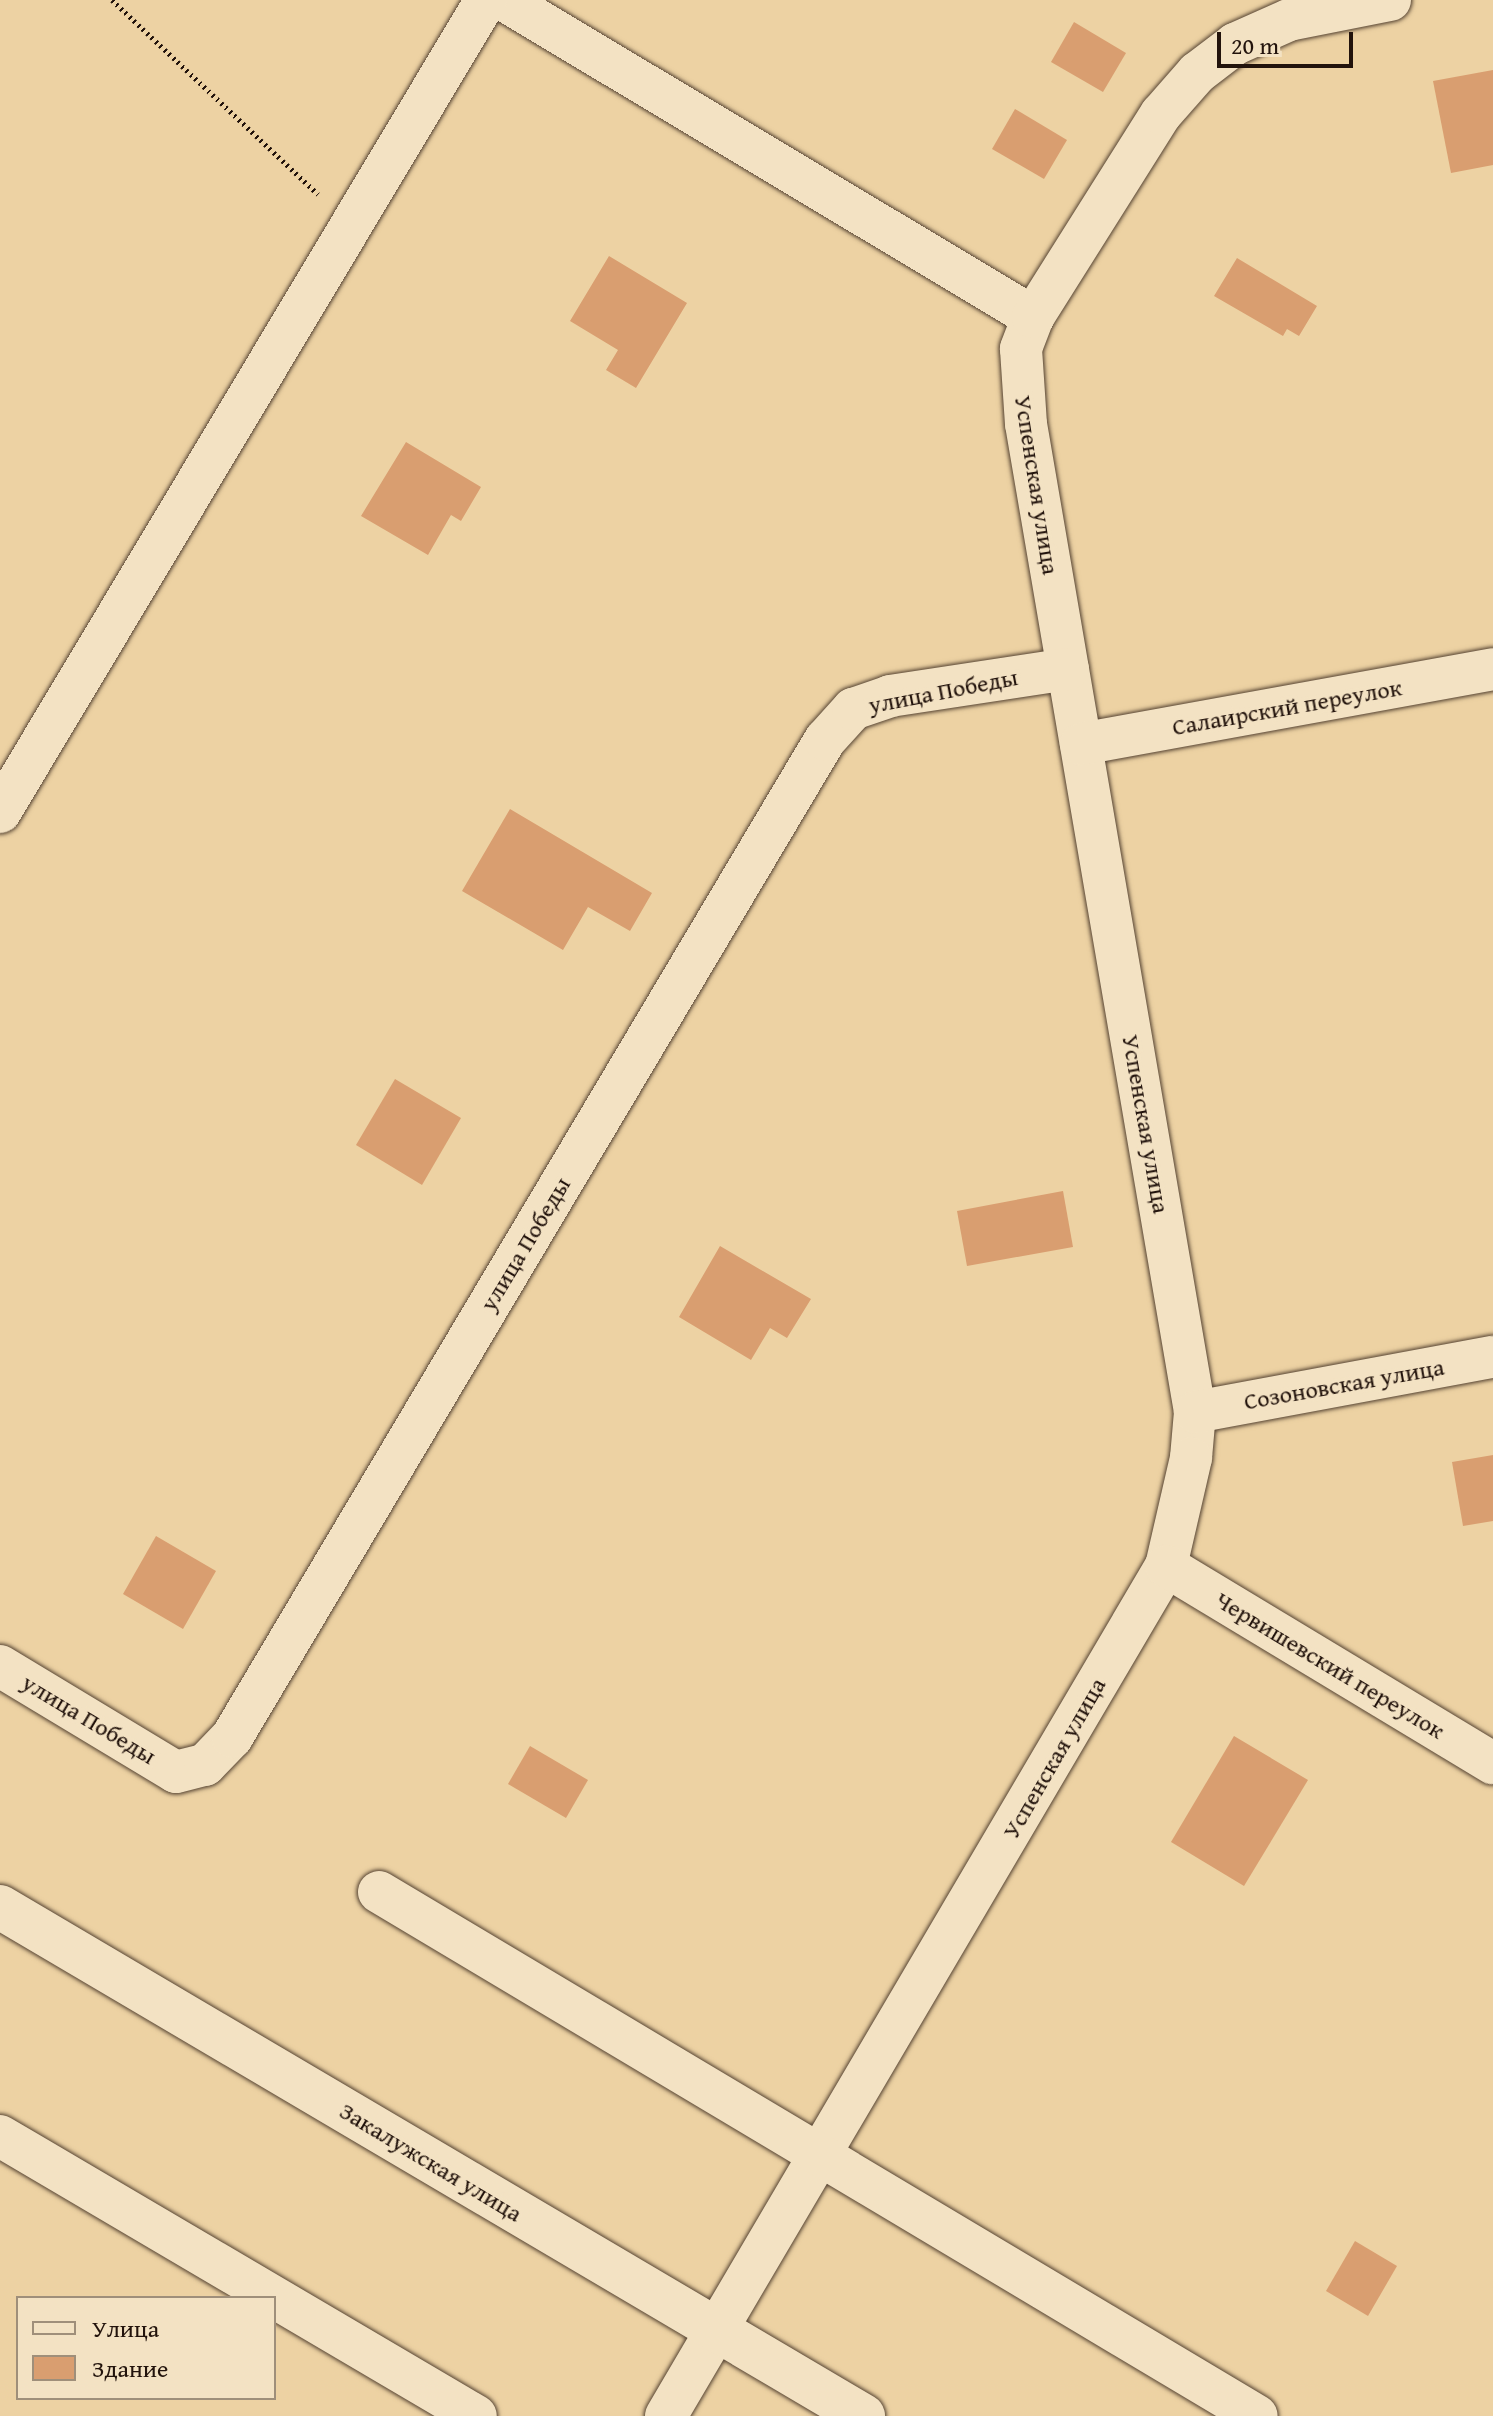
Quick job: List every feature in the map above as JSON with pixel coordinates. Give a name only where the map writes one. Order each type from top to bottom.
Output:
[{"type":"street","points":[[0,812],[486,0]]},
{"type":"street","points":[[504,0],[1033,317],[1161,114],[1197,73],[1235,44],[1289,20],[1390,0]]},
{"type":"street","name":"Успенская улица","points":[[666,2416],[1166,1566],[1191,1458],[1195,1412],[1021,386],[1021,349],[1033,317]]},
{"type":"street","name":"улица Победы","points":[[0,1666],[176,1772],[205,1765],[232,1737],[825,740],[853,709],[890,696],[1068,669]]},
{"type":"street","name":"Салаирский переулок","points":[[1081,744],[1493,669]]},
{"type":"street","name":"Созоновская улица","points":[[1195,1412],[1493,1357]]},
{"type":"street","name":"Червишевский переулок","points":[[1166,1566],[1493,1763]]},
{"type":"street","points":[[379,1892],[1257,2416]]},
{"type":"street","name":"Закалужская улица","points":[[0,1907],[863,2416]]},
{"type":"street","points":[[0,2136],[272,2296]]},
{"type":"street","points":[[276,2298],[476,2416]]},
{"type":"path","points":[[112,0],[352,225]]},
{"type":"building","points":[[1074,22],[1126,53],[1103,92],[1051,62]]},
{"type":"building","points":[[1493,70],[1493,165],[1451,173],[1433,81]]},
{"type":"building","points":[[1015,109],[1067,140],[1044,179],[992,149]]},
{"type":"building","points":[[609,256],[687,303],[636,388],[606,370],[618,350],[570,321]]},
{"type":"building","points":[[1237,258],[1317,306],[1299,336],[1287,329],[1283,336],[1214,296]]},
{"type":"building","points":[[406,442],[481,487],[461,521],[451,515],[428,555],[361,516]]},
{"type":"building","points":[[510,809],[652,893],[630,931],[588,907],[563,950],[462,891]]},
{"type":"building","points":[[395,1079],[461,1118],[422,1185],[356,1145]]},
{"type":"building","points":[[1063,1191],[1073,1247],[967,1266],[957,1211]]},
{"type":"building","points":[[720,1246],[811,1299],[787,1338],[770,1328],[751,1360],[679,1317]]},
{"type":"building","points":[[1493,1455],[1493,1521],[1463,1526],[1452,1462]]},
{"type":"building","points":[[156,1536],[216,1571],[183,1629],[123,1594]]},
{"type":"building","points":[[1234,1736],[1308,1780],[1244,1886],[1171,1842]]},
{"type":"building","points":[[530,1746],[588,1780],[566,1818],[508,1784]]},
{"type":"building","points":[[1355,2241],[1397,2266],[1368,2316],[1326,2291]]}]
